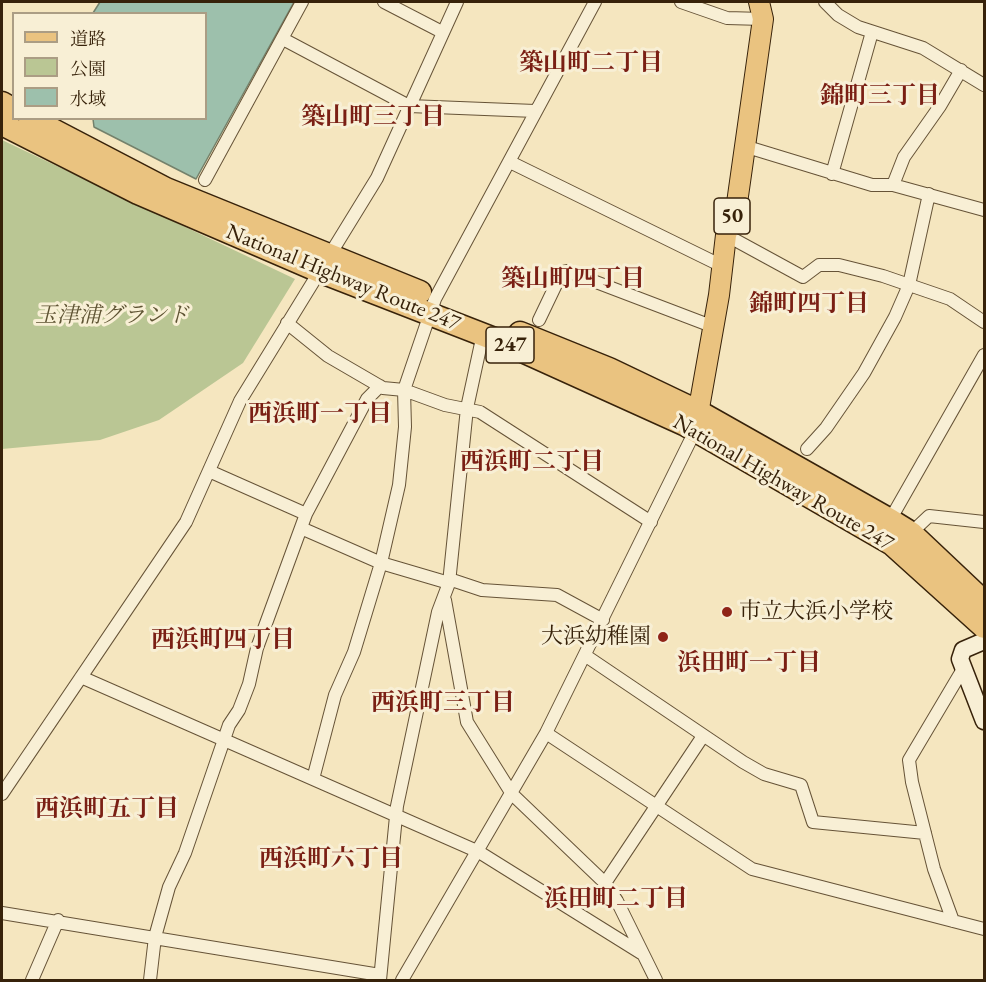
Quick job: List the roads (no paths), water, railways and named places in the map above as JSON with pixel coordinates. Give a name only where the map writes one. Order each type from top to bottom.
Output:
[{"type":"highway","name":"National Highway Route 247","points":[[34,120],[166,189],[323,264]]},
{"type":"highway","name":"National Highway Route 247","points":[[2,124],[138,193],[433,306],[609,369],[892,544],[984,627]]},
{"type":"highway","name":"National Highway Route 247","points":[[433,306],[483,334],[697,422],[890,520],[911,533],[984,602]]},
{"type":"main road","name":"50","points":[[697,422],[714,327],[726,235],[737,203],[761,10]]},
{"type":"street","points":[[205,180],[302,2]]},
{"type":"street","points":[[384,2],[442,32]]},
{"type":"street","points":[[2,794],[168,552],[186,522],[240,401],[378,178],[457,2]]},
{"type":"street","points":[[313,779],[335,695],[354,652],[381,563],[399,485],[405,427],[404,390],[433,306],[595,2]]},
{"type":"street","points":[[681,2],[727,18],[761,10]]},
{"type":"street","points":[[825,2],[838,15],[872,32],[923,48],[984,85]]},
{"type":"street","points":[[832,174],[872,32]]},
{"type":"street","points":[[283,39],[409,106],[536,111]]},
{"type":"street","points":[[893,185],[904,157],[940,106],[960,70]]},
{"type":"street","points":[[744,146],[872,185],[893,185],[984,210]]},
{"type":"street","points":[[510,162],[722,266]]},
{"type":"street","points":[[807,449],[826,428],[864,373],[895,317],[909,285],[929,194]]},
{"type":"street","points":[[726,235],[803,277],[819,265],[839,265],[909,285],[950,300],[984,322]]},
{"type":"street","points":[[539,320],[562,272],[567,270],[714,327]]},
{"type":"street","points":[[287,323],[328,356],[380,386],[404,390],[445,405],[480,412],[651,522]]},
{"type":"street","points":[[2,913],[58,920],[380,978],[396,816],[417,703],[438,612],[445,600],[449,581],[467,408],[483,334]]},
{"type":"street","points":[[890,520],[983,361]]},
{"type":"street","points":[[150,981],[155,937],[169,887],[185,853],[223,740],[249,684],[257,648],[306,514],[367,399],[380,386]]},
{"type":"street","points":[[402,981],[546,734],[651,522],[697,422]]},
{"type":"street","points":[[209,471],[306,514]]},
{"type":"street","points":[[911,533],[929,516],[984,522]]},
{"type":"street","points":[[301,528],[381,563],[482,590],[558,595],[603,620]]},
{"type":"street","points":[[445,600],[467,722],[512,794],[605,883],[617,901],[656,981]]},
{"type":"street","points":[[984,641],[976,642],[960,654],[963,669],[984,721]]},
{"type":"street","points":[[586,656],[703,736],[764,774],[801,785],[813,822],[925,833]]},
{"type":"street","points":[[953,921],[934,869],[909,760],[963,669]]},
{"type":"street","points":[[81,677],[479,852],[641,953]]},
{"type":"street","points":[[546,734],[752,869],[984,929]]},
{"type":"street","points":[[605,883],[703,736]]},
{"type":"street","points":[[33,981],[58,920]]},
{"type":"water","points":[[100,2],[294,2],[196,179],[94,127],[93,120],[207,120],[207,12],[94,12]]},
{"type":"place","name":"市立大浜小学校","points":[[727,612]]},
{"type":"place","name":"大浜幼稚園","points":[[663,637]]},
{"type":"district","name":"築山町二丁目","points":[[591,63]]},
{"type":"district","name":"錦町三丁目","points":[[880,96]]},
{"type":"district","name":"築山町三丁目","points":[[373,117]]},
{"type":"district","name":"築山町四丁目","points":[[573,279]]},
{"type":"district","name":"錦町四丁目","points":[[809,304]]},
{"type":"district","name":"西浜町一丁目","points":[[320,414]]},
{"type":"district","name":"西浜町二丁目","points":[[532,462]]},
{"type":"district","name":"西浜町四丁目","points":[[223,640]]},
{"type":"district","name":"浜田町一丁目","points":[[749,663]]},
{"type":"district","name":"西浜町三丁目","points":[[443,703]]},
{"type":"district","name":"西浜町五丁目","points":[[107,809]]},
{"type":"district","name":"西浜町六丁目","points":[[331,859]]},
{"type":"district","name":"浜田町二丁目","points":[[616,899]]},
{"type":"park label","name":"玉津浦グランド","points":[[112,316]]}]
